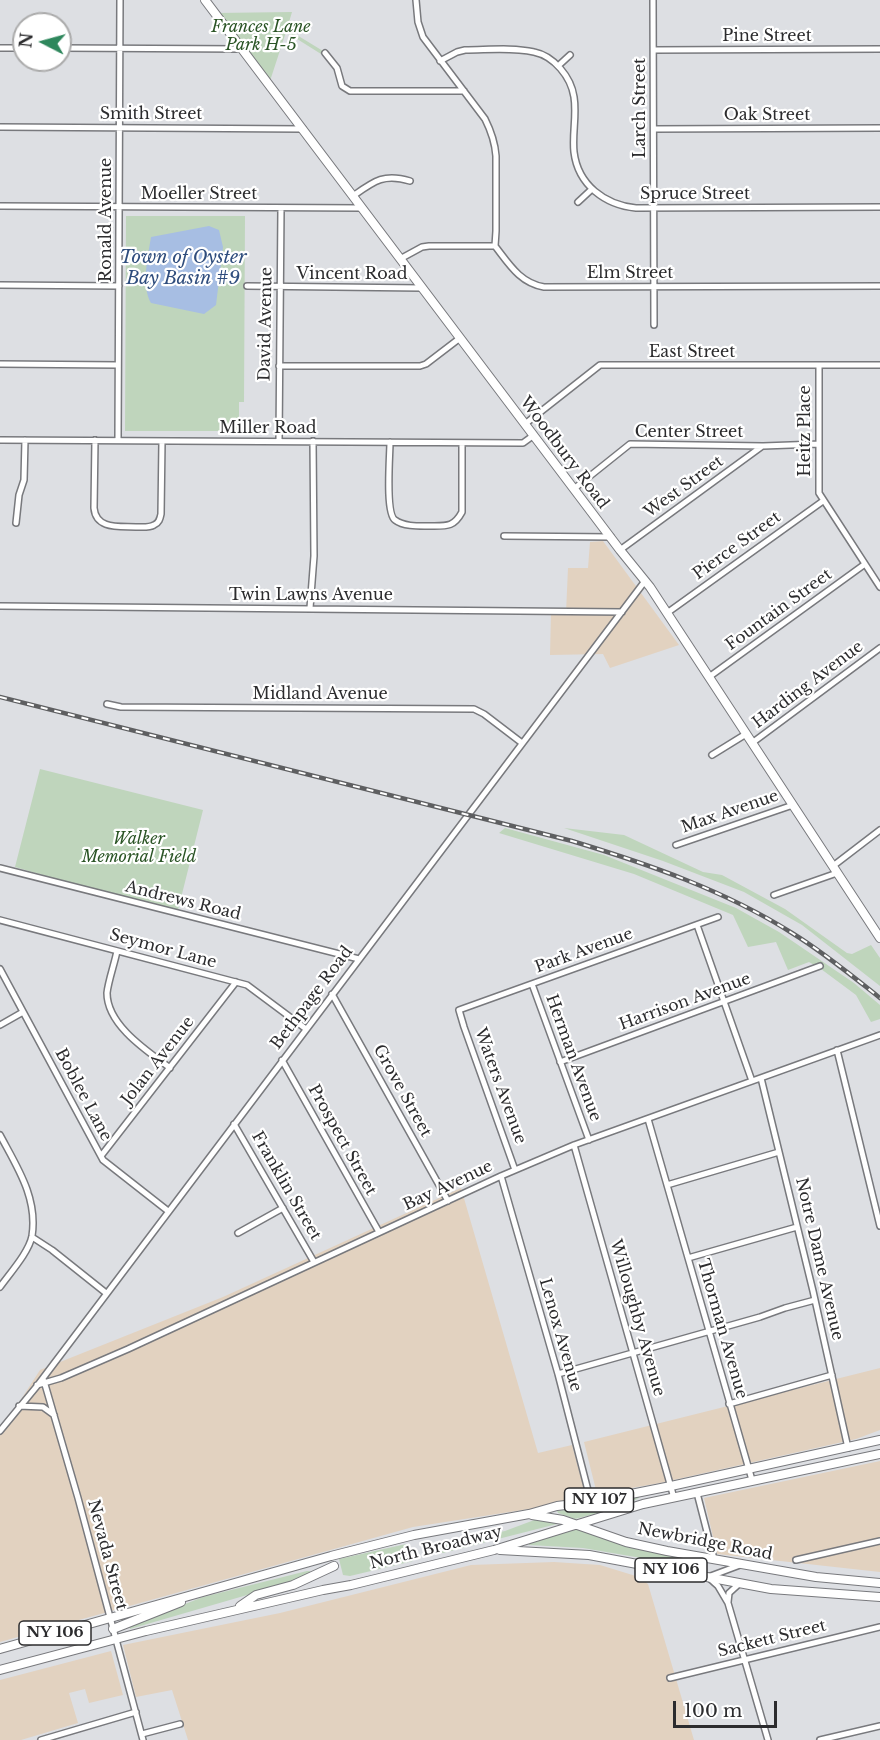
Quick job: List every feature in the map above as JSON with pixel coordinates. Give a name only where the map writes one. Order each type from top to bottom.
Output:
[{"type":"main road","name":"Woodbury Road","points":[[205,0],[645,581],[879,936]]},
{"type":"main road","name":"North Broadway","points":[[0,1649],[203,1591],[414,1535],[670,1486],[880,1440]]},
{"type":"main road","name":"North Broadway","points":[[0,1670],[146,1631],[494,1550],[614,1512],[752,1480],[880,1454]]},
{"type":"main road","name":"Newbridge Road","points":[[529,1514],[549,1517],[626,1542],[667,1551],[816,1577],[880,1583]]},
{"type":"main road","name":"Newbridge Road","points":[[494,1550],[589,1556],[771,1589],[880,1598]]},
{"type":"main road","points":[[235,1610],[256,1595],[293,1585],[334,1566]]},
{"type":"main road","points":[[114,1629],[203,1591]]},
{"type":"street","name":"Ronald Avenue","points":[[118,440],[120,0]]},
{"type":"street","points":[[400,259],[422,247],[429,246],[495,246],[496,231],[495,144],[491,130],[485,118],[423,37],[418,22],[417,0]]},
{"type":"street","name":"Larch Street","points":[[654,0],[654,325]]},
{"type":"street","points":[[72,48],[242,49]]},
{"type":"street","name":"Pine Street","points":[[654,50],[880,49]]},
{"type":"street","points":[[440,61],[465,50],[517,50],[535,52],[548,57],[558,66],[570,55]]},
{"type":"street","points":[[326,53],[336,68],[342,86],[350,91],[464,91]]},
{"type":"street","name":"Spruce Street","points":[[558,66],[568,80],[574,96],[574,150],[581,175],[592,189],[618,205],[636,208],[880,207]]},
{"type":"street","name":"Smith Street","points":[[0,127],[303,129]]},
{"type":"street","name":"Oak Street","points":[[654,129],[880,128]]},
{"type":"street","points":[[353,196],[372,182],[384,177],[410,181]]},
{"type":"street","points":[[578,202],[592,189]]},
{"type":"street","name":"Moeller Street","points":[[0,206],[362,208]]},
{"type":"street","name":"David Avenue","points":[[279,441],[281,208]]},
{"type":"street","name":"Elm Street","points":[[495,246],[517,274],[535,286],[544,287],[880,286]]},
{"type":"street","points":[[0,285],[119,286]]},
{"type":"street","name":"Vincent Road","points":[[247,286],[422,288]]},
{"type":"street","points":[[279,366],[420,366],[426,364],[460,338]]},
{"type":"street","points":[[0,364],[118,365]]},
{"type":"street","name":"East Street","points":[[525,424],[600,365],[880,365]]},
{"type":"street","name":"Heitz Place","points":[[819,365],[819,493],[878,581],[880,588]]},
{"type":"street","name":"Miller Road","points":[[0,440],[523,442],[534,435]]},
{"type":"street","points":[[16,524],[19,495],[24,480],[25,440]]},
{"type":"street","points":[[95,440],[94,508],[96,517],[101,523],[109,526],[152,527],[159,522],[161,514],[162,441]]},
{"type":"street","points":[[310,608],[314,556],[314,441]]},
{"type":"street","points":[[390,442],[390,515],[404,525],[433,526],[452,525],[462,512],[462,442]]},
{"type":"street","name":"Center Street","points":[[574,488],[630,444],[763,446],[818,444]]},
{"type":"street","name":"West Street","points":[[620,550],[763,446]]},
{"type":"street","name":"Pierce Street","points":[[667,613],[823,501]]},
{"type":"street","points":[[504,536],[611,537]]},
{"type":"street","name":"Fountain Street","points":[[709,677],[865,564]]},
{"type":"street","name":"Bethpage Road","points":[[44,1380],[106,1293],[645,581]]},
{"type":"street","name":"Twin Lawns Avenue","points":[[0,606],[622,612]]},
{"type":"street","name":"Harding Avenue","points":[[752,743],[880,648]]},
{"type":"street","name":"Midland Avenue","points":[[107,704],[121,707],[474,709],[522,743]]},
{"type":"street","points":[[711,755],[746,734]]},
{"type":"street","name":"Max Avenue","points":[[676,845],[793,805]]},
{"type":"street","points":[[774,895],[835,869],[880,830]]},
{"type":"street","name":"Andrews Road","points":[[0,868],[359,959]]},
{"type":"street","name":"Park Avenue","points":[[459,1010],[718,917]]},
{"type":"street","name":"Seymor Lane","points":[[0,920],[247,985],[306,1029]]},
{"type":"street","points":[[697,925],[752,1081]]},
{"type":"street","points":[[117,951],[107,993],[111,1008],[127,1035],[170,1068]]},
{"type":"street","name":"Harrison Avenue","points":[[560,1062],[820,966]]},
{"type":"street","name":"Boblee Lane","points":[[0,969],[101,1156],[117,1172],[168,1211]]},
{"type":"street","name":"Jolan Avenue","points":[[101,1156],[236,982]]},
{"type":"street","name":"Herman Avenue","points":[[532,984],[589,1140]]},
{"type":"street","name":"Grove Street","points":[[332,994],[448,1201]]},
{"type":"street","name":"Waters Avenue","points":[[459,1010],[515,1170]]},
{"type":"street","points":[[0,1025],[23,1012]]},
{"type":"street","name":"Bay Avenue","points":[[19,1407],[44,1380],[61,1378],[128,1349],[501,1176],[589,1140],[880,1035]]},
{"type":"street","points":[[837,1050],[880,1226]]},
{"type":"street","name":"Prospect Street","points":[[282,1060],[379,1232]]},
{"type":"street","name":"Notre Dame Avenue","points":[[761,1078],[848,1448]]},
{"type":"street","name":"Thorman Avenue","points":[[648,1119],[752,1480]]},
{"type":"street","name":"Franklin Street","points":[[234,1124],[314,1262]]},
{"type":"street","points":[[0,1135],[26,1184],[32,1212],[32,1237],[21,1258],[0,1287]]},
{"type":"street","name":"Willoughby Avenue","points":[[574,1146],[674,1498]]},
{"type":"street","points":[[667,1185],[779,1152]]},
{"type":"street","name":"Lenox Avenue","points":[[501,1176],[558,1374],[591,1502]]},
{"type":"street","points":[[238,1233],[283,1208]]},
{"type":"street","points":[[688,1258],[797,1227]]},
{"type":"street","points":[[32,1237],[106,1293]]},
{"type":"street","points":[[558,1374],[815,1300]]},
{"type":"street","points":[[729,1404],[832,1375]]},
{"type":"street","name":"Nevada Street","points":[[44,1380],[143,1737]]},
{"type":"street","points":[[0,1431],[19,1407],[43,1407],[54,1415]]},
{"type":"street","points":[[697,1493],[714,1559]]},
{"type":"street","points":[[796,1560],[880,1540]]},
{"type":"street","points":[[742,1564],[708,1577],[718,1586],[728,1604],[768,1740]]},
{"type":"street","points":[[728,1604],[729,1593],[740,1583]]},
{"type":"street","name":"Sackett Street","points":[[670,1678],[880,1627]]},
{"type":"street","points":[[41,1740],[136,1712]]},
{"type":"street","points":[[143,1737],[180,1724]]},
{"type":"street","points":[[820,1740],[880,1726]]},
{"type":"shaded area","points":[[603,541],[679,645],[610,668],[603,654],[550,655],[551,613],[566,613],[568,568],[588,568],[590,542]]},
{"type":"shaded area","points":[[461,1188],[538,1453],[572,1445],[587,1500],[413,1527],[0,1642],[0,1432],[40,1370],[223,1297]]},
{"type":"shaded area","points":[[880,1368],[880,1430],[856,1439],[660,1483],[597,1494],[584,1442]]},
{"type":"shaded area","points":[[880,1461],[880,1572],[717,1554],[704,1498]]},
{"type":"shaded area","points":[[554,1562],[600,1565],[639,1577],[648,1584],[694,1740],[188,1740],[172,1690],[136,1697],[123,1645],[280,1613],[471,1565]]},
{"type":"shaded area","points":[[111,1651],[123,1695],[89,1703],[85,1689],[69,1693],[78,1723],[21,1740],[0,1740],[0,1680]]},
{"type":"green space","name":"Frances Lane Park H-5","points":[[292,12],[287,29],[323,51],[321,54],[286,32],[269,84],[215,13]]},
{"type":"green space","points":[[126,216],[245,216],[244,402],[239,402],[239,431],[125,431]]},
{"type":"green space","name":"Walker Memorial Field","points":[[40,769],[203,810],[177,914],[15,867]]},
{"type":"green space","points":[[505,828],[604,855],[736,908],[779,932],[854,983],[880,1005],[880,1019],[871,1022],[856,995],[809,962],[788,970],[776,942],[748,947],[733,915],[634,874],[499,833]]},
{"type":"green space","points":[[564,828],[624,835],[703,872],[722,875],[785,909],[847,953],[852,954],[871,945],[880,958],[880,986],[802,925],[744,892],[663,861]]},
{"type":"green space","points":[[638,1495],[639,1498],[621,1507],[575,1519],[557,1511],[581,1508]]},
{"type":"green space","points":[[537,1519],[557,1524],[443,1553],[438,1552],[437,1547],[441,1544],[505,1531]]},
{"type":"green space","points":[[575,1528],[633,1548],[683,1559],[684,1562],[682,1565],[583,1548],[529,1545],[529,1542]]},
{"type":"green space","points":[[406,1544],[413,1561],[350,1576],[343,1575],[339,1559]]},
{"type":"green space","points":[[307,1571],[311,1574],[285,1584],[130,1629],[129,1626],[203,1597]]},
{"type":"water","name":"Town of Oyster Bay Basin #9","points":[[209,226],[219,230],[223,247],[216,305],[204,314],[151,303],[146,280],[151,237]]},
{"type":"railway","points":[[0,697],[572,841],[629,859],[713,891],[766,918],[815,948],[880,998]]}]
